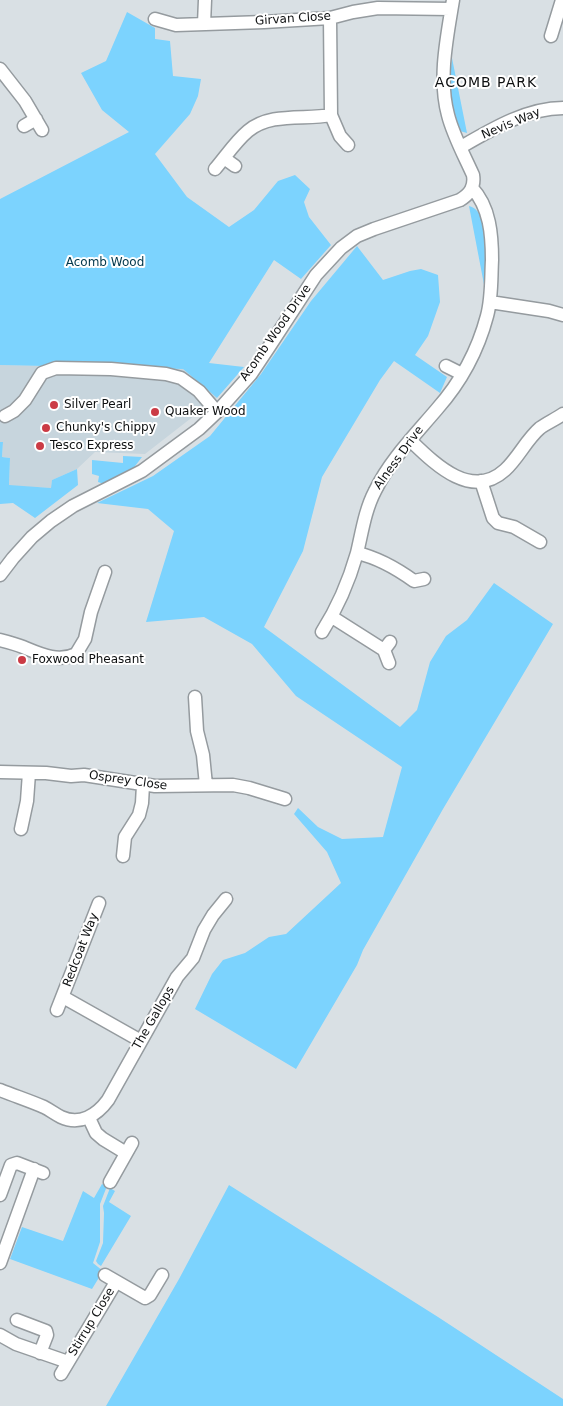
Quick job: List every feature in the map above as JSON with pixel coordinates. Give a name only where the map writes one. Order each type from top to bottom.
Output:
[{"type":"street","points":[[204,24],[205,0]]},
{"type":"street","points":[[551,36],[562,0]]},
{"type":"street","name":"Girvan Close","points":[[161,26],[330,18],[378,8],[452,4]]},
{"type":"street","name":"Alness Drive","points":[[322,632],[332,617],[346,588],[366,514],[376,488],[410,440],[438,409],[462,374],[479,340],[490,302],[492,241],[488,219],[483,203],[472,188],[474,182],[473,175],[448,116],[443,92],[452,4]]},
{"type":"street","points":[[330,18],[331,116],[340,136],[348,145]]},
{"type":"street","points":[[0,69],[25,101],[42,130]]},
{"type":"street","name":"Nevis Way","points":[[461,147],[530,113],[563,108]]},
{"type":"street","points":[[215,168],[248,131],[258,124],[283,118],[331,116]]},
{"type":"street","points":[[24,126],[36,119]]},
{"type":"street","points":[[224,158],[235,166]]},
{"type":"street","name":"Acomb Wood Drive","points":[[0,576],[32,537],[51,521],[73,506],[142,471],[217,412],[255,367],[316,275],[341,248],[358,236],[374,229],[460,200],[467,196],[472,188]]},
{"type":"street","points":[[490,302],[550,311],[563,315]]},
{"type":"street","points":[[446,366],[462,374]]},
{"type":"street","points":[[5,416],[14,411],[25,400],[42,373],[56,368],[111,369],[166,374],[181,378],[199,391],[217,412]]},
{"type":"street","points":[[410,440],[452,475],[462,479],[481,481],[495,477],[504,471],[531,437],[542,427],[562,417]]},
{"type":"street","points":[[481,481],[493,518],[498,522],[514,527],[540,542]]},
{"type":"street","points":[[357,553],[390,564],[417,584]]},
{"type":"street","points":[[0,640],[23,646],[46,656],[80,659],[91,612],[105,572]]},
{"type":"street","points":[[332,617],[387,646],[389,663]]},
{"type":"street","points":[[195,697],[197,731],[203,756],[206,785]]},
{"type":"street","name":"Osprey Close","points":[[0,772],[58,776],[96,776],[143,785],[178,787],[233,785],[285,799]]},
{"type":"street","points":[[21,829],[27,801],[29,773]]},
{"type":"street","points":[[123,856],[125,837],[140,809],[143,785]]},
{"type":"street","name":"The Gallops","points":[[89,1118],[97,1113],[108,1100],[177,976],[193,958],[204,930],[213,914],[226,899]]},
{"type":"street","name":"Redcoat Way","points":[[57,1010],[99,903]]},
{"type":"street","points":[[213,914],[223,924]]},
{"type":"street","name":"Redcoat Way","points":[[63,997],[140,1040]]},
{"type":"street","points":[[0,1090],[44,1107],[70,1120],[89,1118],[96,1133],[103,1139],[129,1148],[110,1182]]},
{"type":"street","points":[[0,1195],[11,1165],[17,1163],[39,1171],[5,1235],[0,1263]]},
{"type":"street","name":"Stirrup Close","points":[[61,1374],[110,1279],[145,1298],[150,1295],[162,1275]]},
{"type":"street","points":[[17,1320],[46,1330],[47,1335],[40,1352]]},
{"type":"street","name":"Stirrup Close","points":[[0,1336],[5,1340],[68,1362]]},
{"type":"shaded area","points":[[0,365],[183,369],[217,398],[145,454],[95,452],[77,469],[52,480],[51,488],[9,486],[10,458],[2,457],[3,443],[0,442]]},
{"type":"green space","name":"Acomb Wood","points":[[127,12],[155,28],[155,39],[170,41],[173,76],[201,79],[198,96],[190,114],[155,154],[187,197],[229,227],[254,210],[278,181],[295,175],[310,189],[304,202],[309,217],[331,245],[301,279],[274,260],[209,363],[244,367],[217,398],[183,369],[0,365],[0,199],[129,132],[102,110],[81,73],[106,61]]},
{"type":"green space","points":[[452,58],[467,133],[460,131],[452,105],[450,76]]},
{"type":"green space","points":[[469,206],[477,211],[486,231],[488,259],[486,295]]},
{"type":"green space","points":[[357,246],[383,280],[421,269],[438,275],[440,302],[428,336],[415,355],[447,377],[440,393],[394,361],[380,380],[322,477],[303,551],[264,627],[400,727],[417,710],[430,662],[446,636],[467,620],[494,583],[553,624],[443,809],[363,950],[357,965],[296,1069],[195,1009],[212,974],[223,960],[245,953],[269,937],[286,934],[341,883],[327,852],[294,814],[298,808],[318,827],[342,839],[383,837],[402,767],[296,696],[252,644],[204,617],[146,622],[174,531],[148,509],[97,503],[153,476],[210,436],[261,374],[311,301]]},
{"type":"green space","points":[[0,442],[3,442],[2,457],[10,458],[9,485],[51,488],[52,480],[77,469],[78,485],[35,518],[13,503],[0,504]]},
{"type":"green space","points":[[123,456],[142,457],[132,470],[104,484],[98,482],[99,476],[92,474],[92,460],[123,463]]},
{"type":"green space","points":[[102,1184],[107,1186],[100,1204],[100,1242],[93,1263],[103,1271],[92,1289],[10,1259],[22,1227],[63,1241],[83,1191],[94,1198]]},
{"type":"green space","points":[[229,1185],[438,1317],[563,1399],[563,1406],[106,1406],[179,1279]]},
{"type":"green space","points":[[110,1188],[115,1191],[109,1202],[131,1216],[101,1266],[96,1261],[103,1243],[103,1206]]},
{"type":"place","name":"Silver Pearl","points":[[54,405]]},
{"type":"place","name":"Quaker Wood","points":[[155,412]]},
{"type":"place","name":"Chunky's Chippy","points":[[46,428]]},
{"type":"place","name":"Tesco Express","points":[[40,446]]},
{"type":"place","name":"Foxwood Pheasant","points":[[22,660]]},
{"type":"district","name":"ACOMB PARK","points":[[486,83]]}]
